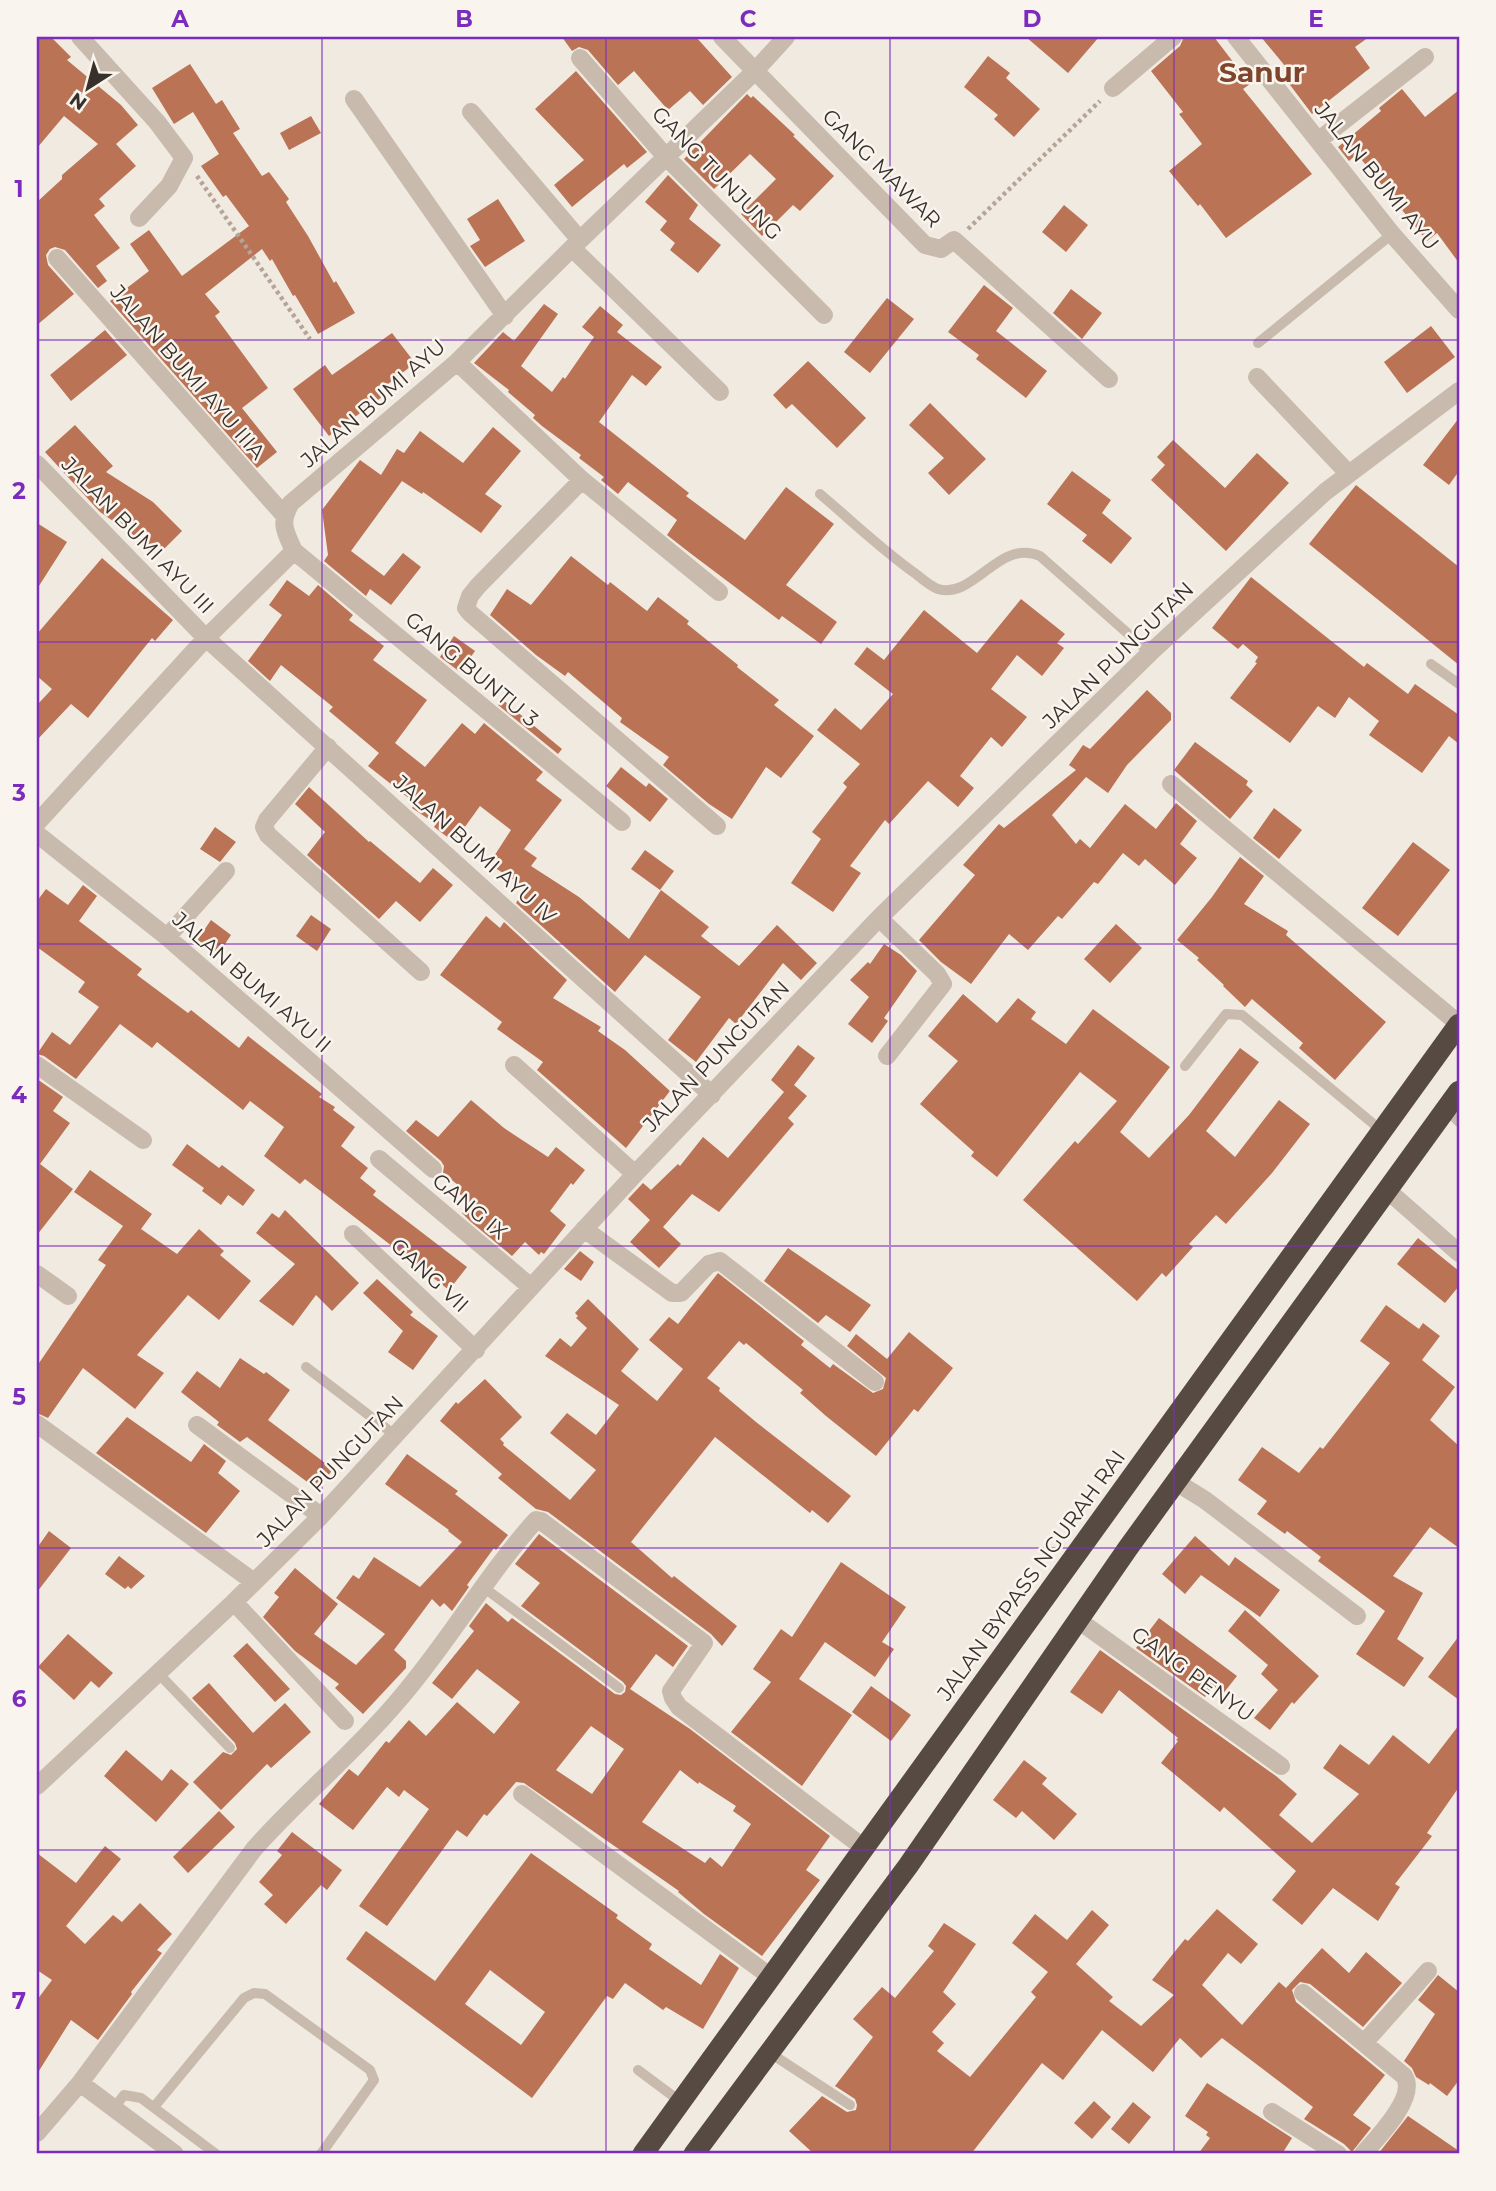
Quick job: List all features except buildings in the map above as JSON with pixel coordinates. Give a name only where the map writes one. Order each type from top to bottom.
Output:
[{"type":"highway","name":"JALAN BYPASS NGURAH RAI","points":[[643,2154],[1459,1024]]},
{"type":"highway","points":[[694,2154],[908,1866],[1078,1620],[1387,1190],[1453,1115],[1459,1091]]},
{"type":"street","points":[[80,37],[157,122],[184,158],[169,186],[139,218]]},
{"type":"street","points":[[722,37],[754,72]]},
{"type":"street","name":"JALAN BUMI AYU","points":[[284,515],[291,503],[457,362],[754,72],[786,37]]},
{"type":"street","points":[[1113,88],[1172,37]]},
{"type":"street","name":"JALAN BUMI AYU","points":[[1236,37],[1392,234],[1459,310]]},
{"type":"street","points":[[1319,140],[1425,57]]},
{"type":"street","name":"GANG TUNJUNG","points":[[580,58],[666,157],[824,315]]},
{"type":"street","name":"GANG MAWAR","points":[[754,72],[925,245],[941,249],[954,240],[1109,379]]},
{"type":"street","points":[[354,99],[505,316]]},
{"type":"street","points":[[471,112],[576,244],[720,392]]},
{"type":"street","name":"JALAN BUMI AYU IIIA","points":[[57,258],[284,515]]},
{"type":"street","points":[[457,362],[583,480],[719,592]]},
{"type":"street","points":[[1257,377],[1348,473]]},
{"type":"street","name":"JALAN PUNGUTAN","points":[[37,1786],[234,1602],[321,1516],[635,1174],[879,918],[1150,653],[1348,473],[1459,391]]},
{"type":"street","name":"JALAN BUMI AYU III","points":[[37,464],[206,638]]},
{"type":"street","points":[[583,480],[478,586],[466,608],[717,826]]},
{"type":"street","points":[[37,823],[206,638],[294,551],[284,530],[284,515]]},
{"type":"street","name":"GANG BUNTU 3","points":[[294,551],[622,822]]},
{"type":"street","name":"JALAN BUMI AYU IV","points":[[206,638],[712,1095]]},
{"type":"street","points":[[328,747],[264,827],[268,835],[421,972]]},
{"type":"street","points":[[1171,784],[1459,1024]]},
{"type":"street","name":"JALAN BUMI AYU II","points":[[37,834],[167,937],[433,1169]]},
{"type":"street","points":[[167,937],[226,871]]},
{"type":"street","points":[[879,918],[937,974],[943,984],[887,1056]]},
{"type":"street","points":[[37,1065],[143,1140]]},
{"type":"street","points":[[514,1065],[635,1174]]},
{"type":"street","name":"GANG IX","points":[[379,1159],[531,1287]]},
{"type":"street","points":[[1387,1190],[1459,1253]]},
{"type":"street","points":[[584,1229],[672,1293],[681,1293],[709,1264],[720,1261],[875,1381]]},
{"type":"street","name":"GANG VII","points":[[354,1234],[475,1350]]},
{"type":"street","points":[[37,1273],[68,1296]]},
{"type":"street","points":[[37,1424],[254,1582]]},
{"type":"street","points":[[197,1424],[321,1516]]},
{"type":"street","points":[[1176,1482],[1205,1500],[1357,1616]]},
{"type":"street","points":[[37,2133],[80,2083],[254,1849],[396,1704],[534,1521],[541,1521],[704,1643],[671,1691],[679,1707],[864,1847]]},
{"type":"street","points":[[234,1602],[345,1721]]},
{"type":"street","name":"GANG PENYU","points":[[1078,1620],[1281,1766]]},
{"type":"street","points":[[522,1794],[771,1977]]},
{"type":"street","points":[[1364,2043],[1428,1971]]},
{"type":"street","points":[[1303,1993],[1408,2082],[1408,2092],[1391,2121],[1363,2154]]},
{"type":"street","points":[[80,2083],[175,2154]]},
{"type":"street","points":[[1272,2112],[1338,2154]]},
{"type":"lane","points":[[1258,343],[1392,234]]},
{"type":"lane","points":[[820,494],[906,567],[939,589],[961,588],[1011,555],[1030,552],[1040,556],[1150,653]]},
{"type":"lane","points":[[1431,664],[1459,684]]},
{"type":"lane","points":[[1185,1066],[1226,1014],[1242,1015],[1382,1131]]},
{"type":"lane","points":[[306,1367],[396,1436]]},
{"type":"lane","points":[[482,1587],[619,1688]]},
{"type":"lane","points":[[158,1673],[230,1748]]},
{"type":"lane","points":[[154,2108],[244,1998],[254,1993],[265,1994],[370,2070],[374,2080],[321,2154]]},
{"type":"lane","points":[[770,2053],[850,2105]]},
{"type":"lane","points":[[638,2070],[681,2102]]},
{"type":"lane","points":[[114,2108],[124,2095],[141,2098],[216,2154]]},
{"type":"path","points":[[967,231],[1113,88]]},
{"type":"path","points":[[184,158],[310,340]]},
{"type":"district","name":"Sanur","points":[[1262,72]]}]
